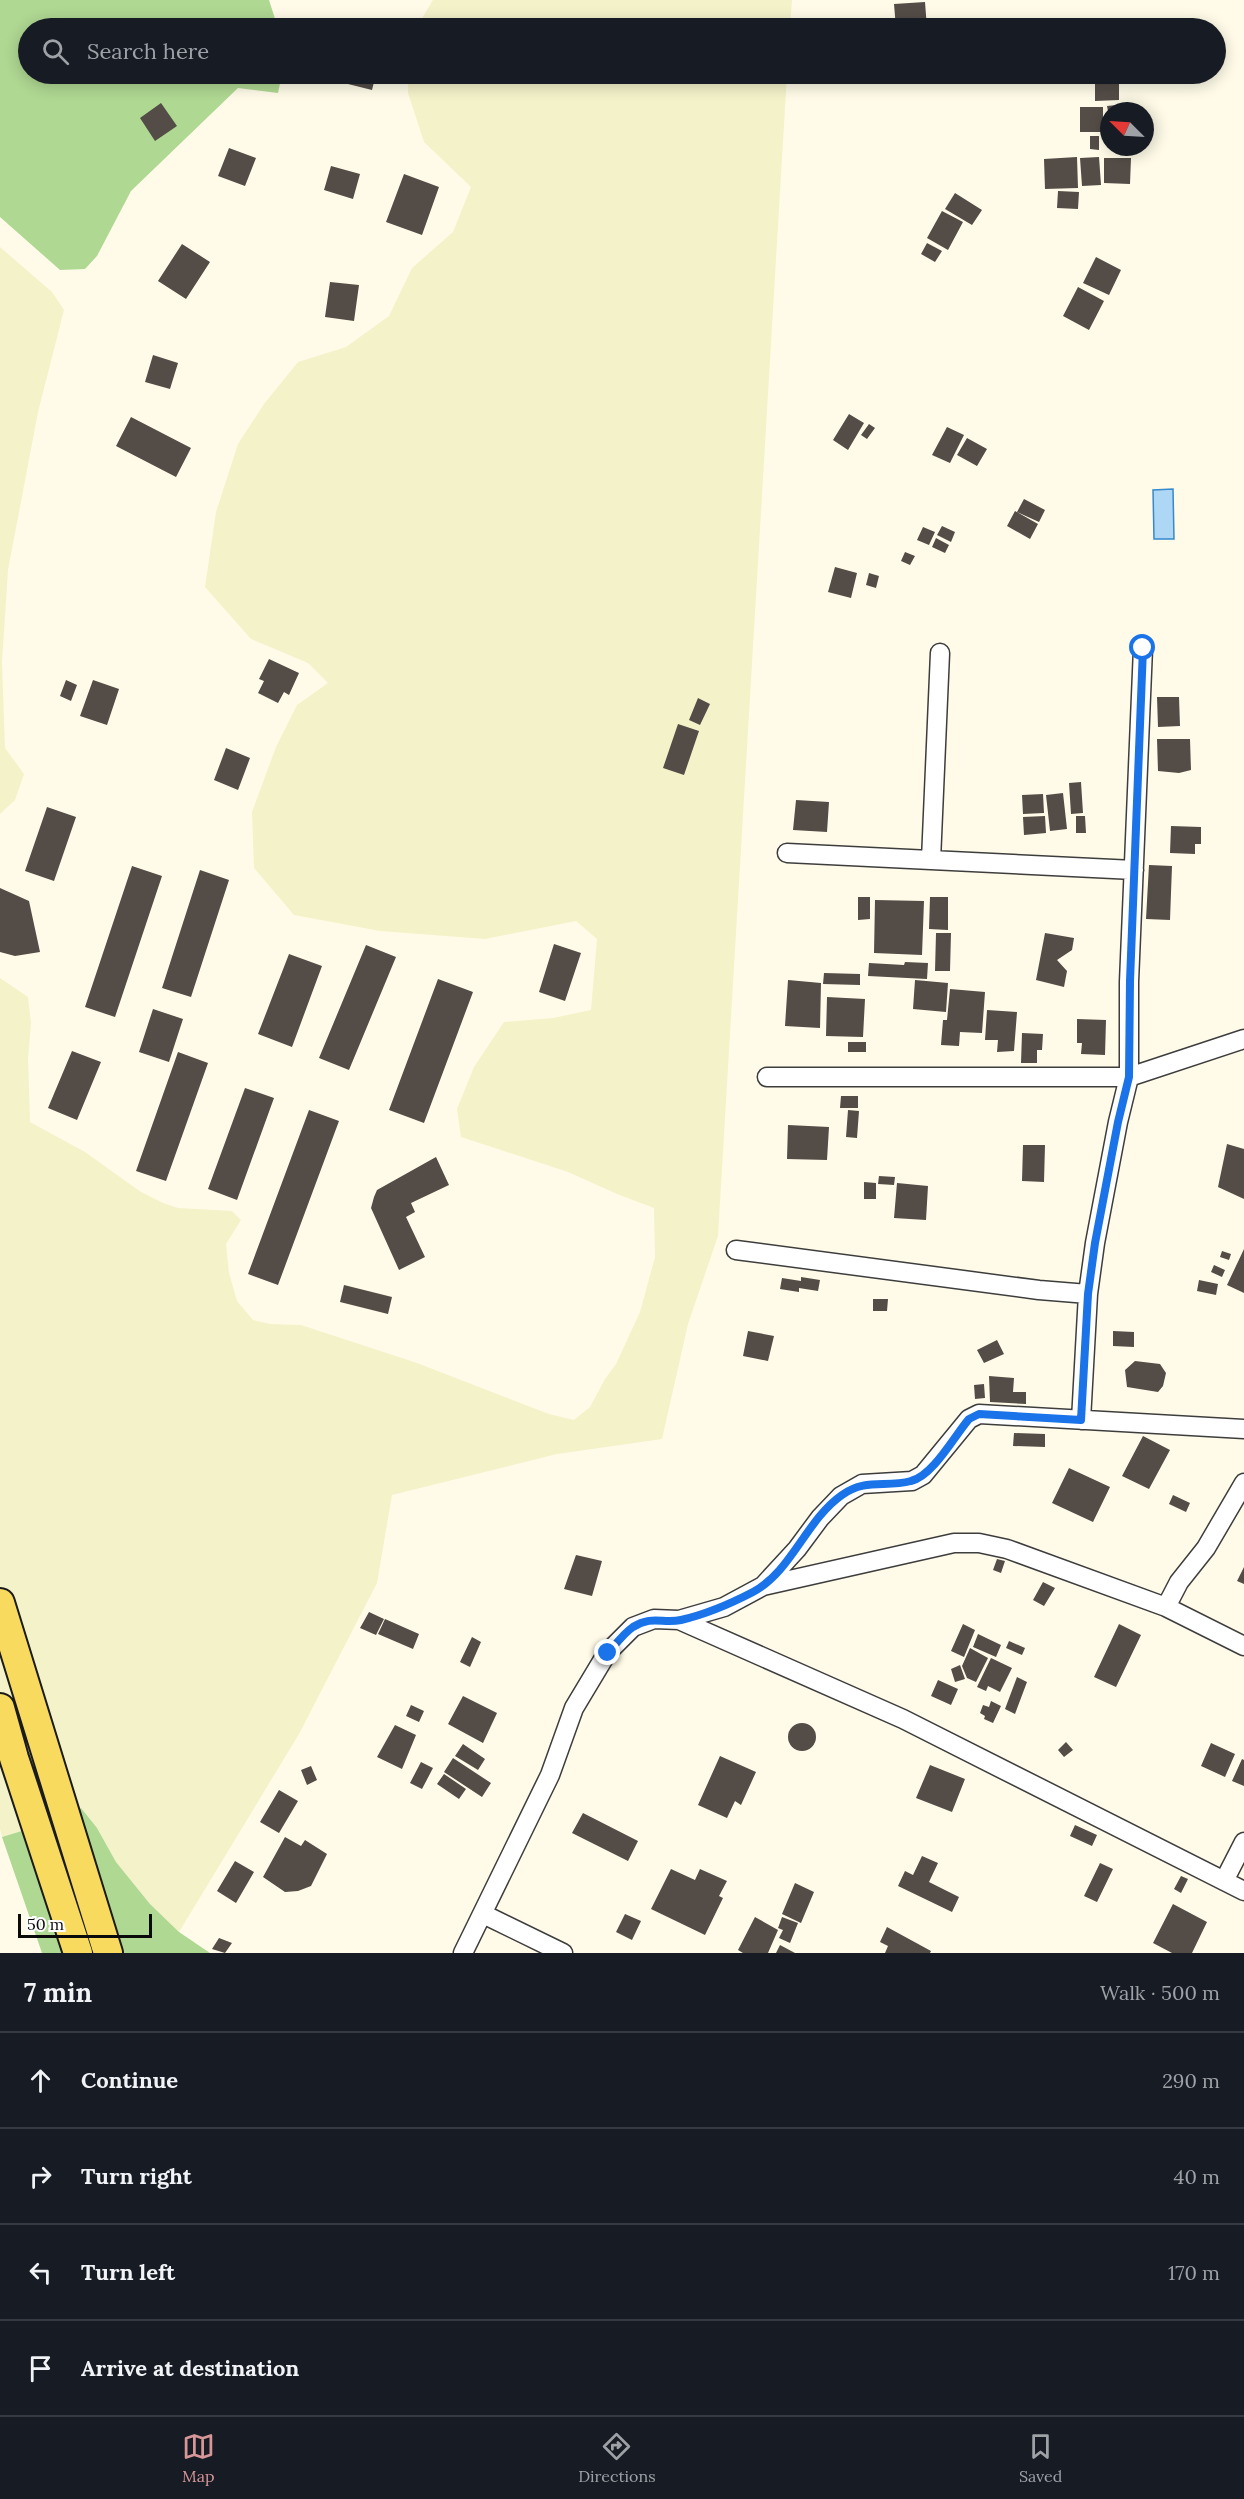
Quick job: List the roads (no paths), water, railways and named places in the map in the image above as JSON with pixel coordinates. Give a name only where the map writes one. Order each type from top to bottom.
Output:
[{"type":"main road","points":[[0,1603],[108,1953]]},
{"type":"main road","points":[[0,1708],[14,1758],[78,1953]]},
{"type":"street","points":[[1081,1420],[1088,1294],[1095,1243],[1129,1077],[1130,981],[1143,648]]},
{"type":"street","points":[[931,860],[940,653]]},
{"type":"street","points":[[787,853],[1134,870]]},
{"type":"street","points":[[767,1077],[1129,1077],[1244,1039]]},
{"type":"street","points":[[736,1251],[1039,1290],[1088,1294]]},
{"type":"street","points":[[763,1587],[841,1496],[862,1484],[912,1481],[923,1475],[969,1419],[979,1414],[1244,1429]]},
{"type":"street","points":[[1166,1607],[1179,1582],[1206,1548],[1244,1483]]},
{"type":"street","points":[[463,1953],[550,1775],[574,1708],[608,1653],[633,1627],[654,1619],[679,1620],[724,1607],[763,1587],[954,1543],[979,1544],[1007,1549],[1166,1607],[1244,1646]]},
{"type":"street","points":[[679,1620],[903,1719],[1244,1891]]},
{"type":"street","points":[[1224,1881],[1244,1842]]},
{"type":"street","points":[[483,1914],[563,1953]]},
{"type":"water","points":[[1173,489],[1174,539],[1154,539],[1153,490]]}]
